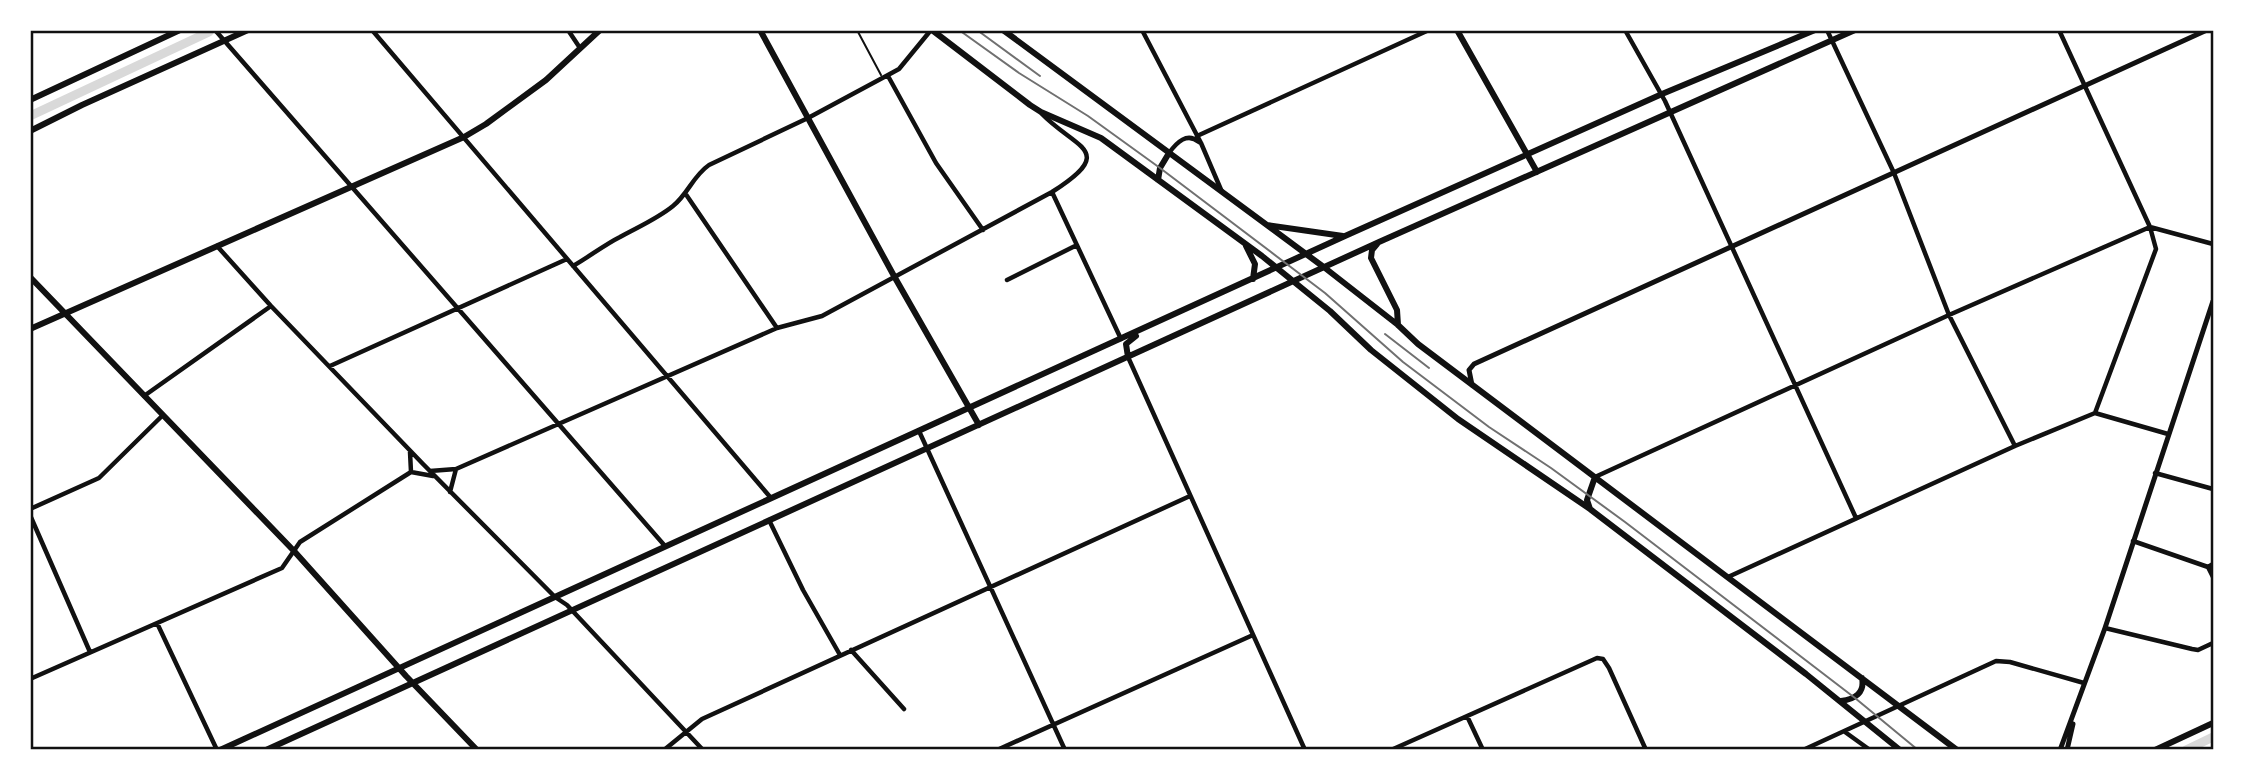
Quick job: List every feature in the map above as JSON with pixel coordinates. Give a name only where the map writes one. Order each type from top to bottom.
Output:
[{"type":"main road","points":[[30,100],[180,30]]},
{"type":"main road","points":[[30,131],[248,30]]},
{"type":"main road","points":[[30,329],[464,137],[546,80],[600,30]]},
{"type":"main road","points":[[760,30],[979,425]]},
{"type":"main road","points":[[931,30],[1041,112],[1094,133],[1245,244],[1330,311],[1371,350],[1458,419],[1590,509],[1842,701],[1900,750]]},
{"type":"main road","points":[[1003,30],[1223,195],[1307,254],[1398,325],[1418,344],[1957,750]]},
{"type":"main road","points":[[1457,30],[1536,172]]},
{"type":"main road","points":[[218,750],[1345,236],[1815,30]]},
{"type":"main road","points":[[265,750],[1379,242],[1855,30]]},
{"type":"main road","points":[[1158,180],[1160,168],[1169,153]]},
{"type":"main road","points":[[1265,225],[1345,236]]},
{"type":"main road","points":[[1379,242],[1371,258],[1397,310],[1398,325]]},
{"type":"main road","points":[[1245,244],[1255,264],[1253,279]]},
{"type":"main road","points":[[30,277],[294,551],[399,669],[477,750]]},
{"type":"main road","points":[[1128,357],[1126,344],[1153,329],[1158,323]]},
{"type":"main road","points":[[1590,509],[1587,500],[1595,477]]},
{"type":"main road","points":[[1842,701],[1851,700],[1858,694],[1862,688],[1862,678]]},
{"type":"main road","points":[[2155,750],[2213,723]]},
{"type":"street","points":[[215,30],[666,547]]},
{"type":"street","points":[[372,30],[771,499]]},
{"type":"street","points":[[568,30],[580,48]]},
{"type":"street","points":[[573,267],[667,211],[685,193],[698,173],[709,165],[808,118],[899,69],[931,30]]},
{"type":"street","points":[[1142,30],[1201,143],[1223,195]]},
{"type":"street","points":[[1197,136],[1429,30]]},
{"type":"street","points":[[1625,30],[1664,98],[1856,518]]},
{"type":"street","points":[[1827,30],[1894,173],[1949,315],[2015,446]]},
{"type":"street","points":[[2059,30],[2155,242],[2155,256],[2095,413]]},
{"type":"street","points":[[1472,385],[1469,370],[1474,364],[2207,30]]},
{"type":"street","points":[[886,76],[936,163],[983,230]]},
{"type":"street","points":[[430,471],[456,469],[777,328],[822,316],[1052,192],[1074,176],[1086,163],[1088,155],[1085,148],[1052,124],[1041,112]]},
{"type":"street","points":[[1169,153],[1188,137],[1201,143]]},
{"type":"street","points":[[1052,192],[1121,340]]},
{"type":"street","points":[[685,193],[777,328]]},
{"type":"street","points":[[1595,477],[1949,315],[2150,227],[2213,244]]},
{"type":"street","points":[[217,246],[450,492],[572,611],[703,750]]},
{"type":"street","points":[[1007,279],[1077,246]]},
{"type":"street","points":[[330,366],[568,259]]},
{"type":"street","points":[[2067,750],[2084,683],[2211,315],[2213,301]]},
{"type":"street","points":[[144,396],[271,306]]},
{"type":"street","points":[[1128,357],[1305,750]]},
{"type":"street","points":[[1728,577],[2015,446],[2095,413],[2168,434]]},
{"type":"street","points":[[30,509],[99,478],[163,415]]},
{"type":"street","points":[[919,431],[1065,750]]},
{"type":"street","points":[[410,450],[411,472]]},
{"type":"street","points":[[450,492],[456,469]]},
{"type":"street","points":[[30,679],[282,568],[300,542],[411,472],[435,476]]},
{"type":"street","points":[[2155,473],[2213,489]]},
{"type":"street","points":[[664,750],[702,719],[1190,496]]},
{"type":"street","points":[[30,515],[90,652]]},
{"type":"street","points":[[769,520],[803,590],[840,655]]},
{"type":"street","points":[[2132,541],[2211,565],[2213,577]]},
{"type":"street","points":[[157,623],[218,750]]},
{"type":"street","points":[[2105,628],[2198,650],[2213,643]]},
{"type":"street","points":[[997,750],[1253,635]]},
{"type":"street","points":[[851,650],[904,709]]},
{"type":"street","points":[[1391,750],[1592,659],[1603,659],[1646,750]]},
{"type":"street","points":[[1803,750],[1996,661],[2010,662],[2084,683]]},
{"type":"street","points":[[2060,750],[2076,710]]},
{"type":"street","points":[[1467,716],[1483,750]]},
{"type":"street","points":[[1845,732],[1870,750]]},
{"type":"lane","points":[[857,30],[886,76]]},
{"type":"waterway","points":[[30,116],[209,32]]},
{"type":"waterway","points":[[2186,750],[2213,737]]},
{"type":"tram line","points":[[959,30],[1019,73],[1088,116],[1160,168],[1325,293],[1403,362],[1489,427],[1625,522],[1855,698],[1918,750]]},
{"type":"tram line","points":[[977,30],[1040,76]]},
{"type":"tram line","points":[[1385,334],[1429,368]]}]
